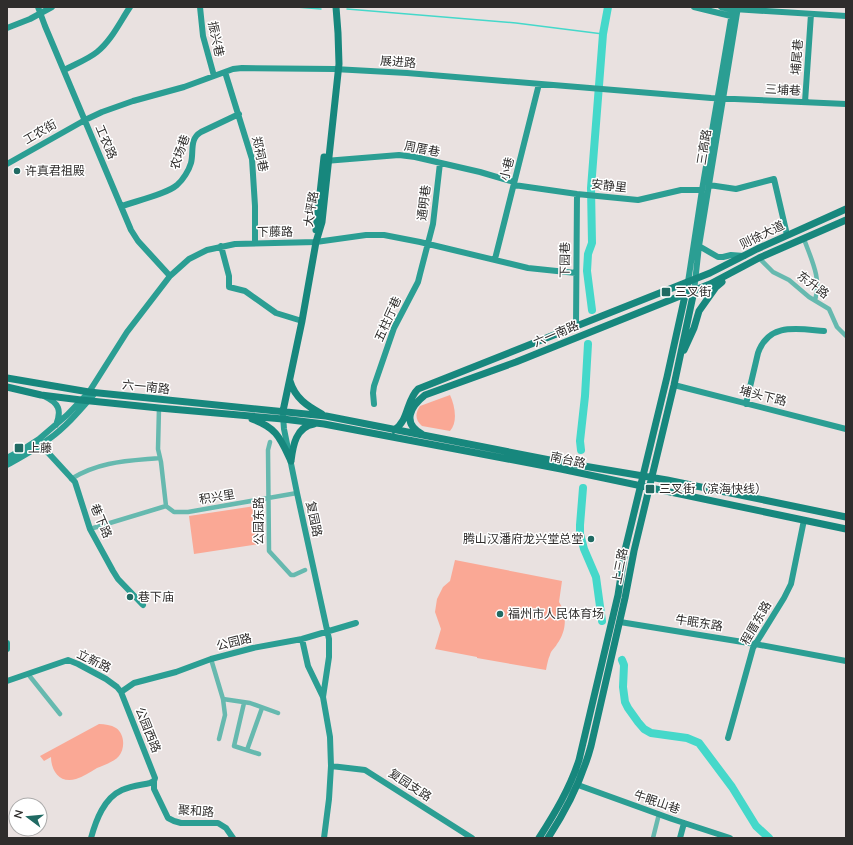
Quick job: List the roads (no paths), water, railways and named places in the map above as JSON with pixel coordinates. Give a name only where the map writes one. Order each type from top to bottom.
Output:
[{"type":"main road","name":"大坪路","points":[[283,411],[302,321],[316,242],[316,222],[326,161],[336,69],[334,10]]},
{"type":"main road","name":"则徐大道","points":[[688,282],[710,274],[787,235],[846,209]]},
{"type":"main road","name":"则徐大道","points":[[694,291],[720,280],[759,258],[846,220]]},
{"type":"main road","points":[[680,357],[690,338],[701,307],[718,284],[744,266]]},
{"type":"main road","name":"上三路","points":[[539,838],[563,799],[579,760],[606,652],[618,595],[625,550],[688,282]]},
{"type":"main road","name":"六一南路","points":[[394,430],[399,427],[403,421],[413,393],[418,389],[688,282]]},
{"type":"main road","name":"上三路","points":[[548,838],[567,807],[578,785],[591,746],[620,622],[634,551],[674,385],[694,291]]},
{"type":"main road","name":"六一南路","points":[[428,437],[414,429],[410,417],[414,405],[425,395],[516,362],[694,291]]},
{"type":"main road","name":"六一南路","points":[[7,378],[92,393],[283,411]]},
{"type":"main road","points":[[290,381],[293,390],[308,407],[326,416]]},
{"type":"main road","name":"六一南路","points":[[7,387],[41,395],[159,408],[283,419]]},
{"type":"main road","name":"南台路","points":[[283,411],[326,416],[428,437],[643,476],[846,516]]},
{"type":"main road","points":[[243,416],[262,423],[272,429],[281,441],[291,461]]},
{"type":"main road","name":"南台路","points":[[283,419],[317,423],[560,469],[846,529]]},
{"type":"main road","points":[[291,461],[293,444],[299,433],[310,425],[317,423]]},
{"type":"street","name":"工农路","points":[[38,7],[136,237],[170,276]]},
{"type":"street","points":[[7,28],[40,14],[52,7]]},
{"type":"street","points":[[64,70],[90,57],[98,51],[106,43],[130,7]]},
{"type":"street","name":"振兴巷","points":[[200,7],[203,36],[214,76]]},
{"type":"street","points":[[694,7],[735,11],[846,16]]},
{"type":"street","points":[[721,7],[735,11]]},
{"type":"street","name":"三高路","points":[[694,291],[699,246],[735,11]]},
{"type":"street","name":"埔尾巷","points":[[805,102],[811,14]]},
{"type":"street","name":"展进路","points":[[85,120],[127,103],[184,87],[225,72],[242,68],[336,69],[407,73],[721,98]]},
{"type":"street","name":"郑祠巷","points":[[225,72],[239,114],[253,168],[255,243]]},
{"type":"street","name":"小巷","points":[[496,259],[539,84]]},
{"type":"street","name":"三高路","points":[[688,282],[702,190],[721,98]]},
{"type":"street","name":"三埔巷","points":[[721,98],[846,104]]},
{"type":"street","name":"农场巷","points":[[122,206],[168,190],[177,185],[190,165],[193,142],[196,135],[239,114]]},
{"type":"street","name":"工农街","points":[[7,164],[85,120]]},
{"type":"street","name":"周厝巷","points":[[326,161],[399,155],[411,156],[480,172],[514,183]]},
{"type":"street","name":"通明巷","points":[[429,244],[434,218],[440,163]]},
{"type":"street","points":[[708,185],[736,189],[774,179],[787,235]]},
{"type":"street","name":"安静里","points":[[514,183],[580,195],[638,200],[681,190],[702,190]]},
{"type":"street","name":"下园巷","points":[[576,327],[576,273],[580,195]]},
{"type":"street","name":"下藤路","points":[[85,400],[92,393],[127,332],[170,276],[193,256],[221,246],[255,243],[316,242],[372,235],[397,237],[496,259],[528,268],[576,273]]},
{"type":"street","points":[[804,239],[818,280],[815,300]]},
{"type":"street","name":"五柱厅巷","points":[[374,404],[374,386],[390,339],[396,324],[418,282],[429,244]]},
{"type":"street","points":[[221,246],[229,276],[229,287],[245,291],[276,313],[302,321]]},
{"type":"street","points":[[699,246],[718,257],[723,258],[731,255],[744,256]]},
{"type":"street","name":"东升路","points":[[759,258],[773,272],[789,280],[829,309],[837,327],[846,336]]},
{"type":"street","points":[[746,404],[758,353],[760,347],[766,339],[776,332],[789,328],[824,331]]},
{"type":"street","name":"埔头下路","points":[[674,385],[846,429]]},
{"type":"street","points":[[41,395],[51,400],[57,406],[59,415],[56,426]]},
{"type":"street","points":[[7,458],[39,439],[85,400]]},
{"type":"street","points":[[7,465],[41,445],[58,432],[85,400]]},
{"type":"street","points":[[90,529],[166,506],[158,449],[159,408]]},
{"type":"street","name":"复园路","points":[[283,411],[283,419],[297,493],[329,639],[330,650],[323,697]]},
{"type":"street","name":"公园东路","points":[[270,442],[268,450],[270,498],[269,551],[291,575],[306,570]]},
{"type":"street","name":"巷下路","points":[[41,445],[77,486],[90,529],[116,577],[143,605]]},
{"type":"street","points":[[71,479],[80,473],[108,463],[160,458]]},
{"type":"street","name":"积兴里","points":[[166,506],[172,511],[179,512],[297,493]]},
{"type":"street","name":"程厝东路","points":[[728,738],[750,656],[755,644],[784,598],[791,584],[804,520]]},
{"type":"street","name":"牛眠东路","points":[[620,622],[755,644],[846,661]]},
{"type":"street","name":"公园路","points":[[121,692],[134,683],[176,672],[211,659],[253,648],[302,638],[356,623]]},
{"type":"street","points":[[302,638],[308,666],[323,697],[330,737],[331,766],[329,799],[324,838]]},
{"type":"street","points":[[7,643],[7,649]]},
{"type":"street","points":[[211,659],[223,700],[224,715],[219,739]]},
{"type":"street","name":"立新路","points":[[7,681],[68,660],[85,667],[106,679],[121,692]]},
{"type":"street","points":[[28,674],[60,714]]},
{"type":"street","name":"公园西路","points":[[121,692],[154,779]]},
{"type":"street","points":[[223,700],[244,703],[278,713]]},
{"type":"street","points":[[244,703],[234,746],[260,754]]},
{"type":"street","points":[[247,750],[262,708]]},
{"type":"street","name":"复园支路","points":[[331,766],[365,770],[472,838]]},
{"type":"street","points":[[91,838],[99,816],[113,795],[122,790],[154,779]]},
{"type":"street","name":"聚和路","points":[[154,779],[154,789],[165,814],[170,819],[181,823],[218,823],[226,828],[233,838]]},
{"type":"street","name":"牛眠山巷","points":[[578,785],[730,838]]},
{"type":"street","points":[[653,838],[659,814]]},
{"type":"street","points":[[680,838],[684,823]]},
{"type":"street","points":[[707,838],[709,831]]},
{"type":"waterway","points":[[296,7],[321,9]]},
{"type":"waterway","points":[[592,310],[587,271],[588,254],[592,243],[591,188],[603,34],[608,7]]},
{"type":"waterway","points":[[347,9],[516,23],[603,34]]},
{"type":"waterway","points":[[581,450],[580,441],[585,396],[588,344]]},
{"type":"waterway","points":[[583,488],[580,534],[584,549],[596,577],[602,621]]},
{"type":"waterway","points":[[622,660],[624,665],[623,687],[625,702],[638,722],[644,729],[651,733],[687,738],[699,743],[732,787],[756,826],[769,838]]},
{"type":"place","name":"许真君祖殿","points":[[17,171]]},
{"type":"place","name":"三叉街","points":[[666,292]]},
{"type":"place","name":"上藤","points":[[19,448]]},
{"type":"place","name":"三叉街（滨海快线）","points":[[650,489]]},
{"type":"place","name":"腾山汉潘府龙兴堂总堂","points":[[591,539]]},
{"type":"place","name":"巷下庙","points":[[130,597]]},
{"type":"place","name":"福州市人民体育场","points":[[500,614]]}]
